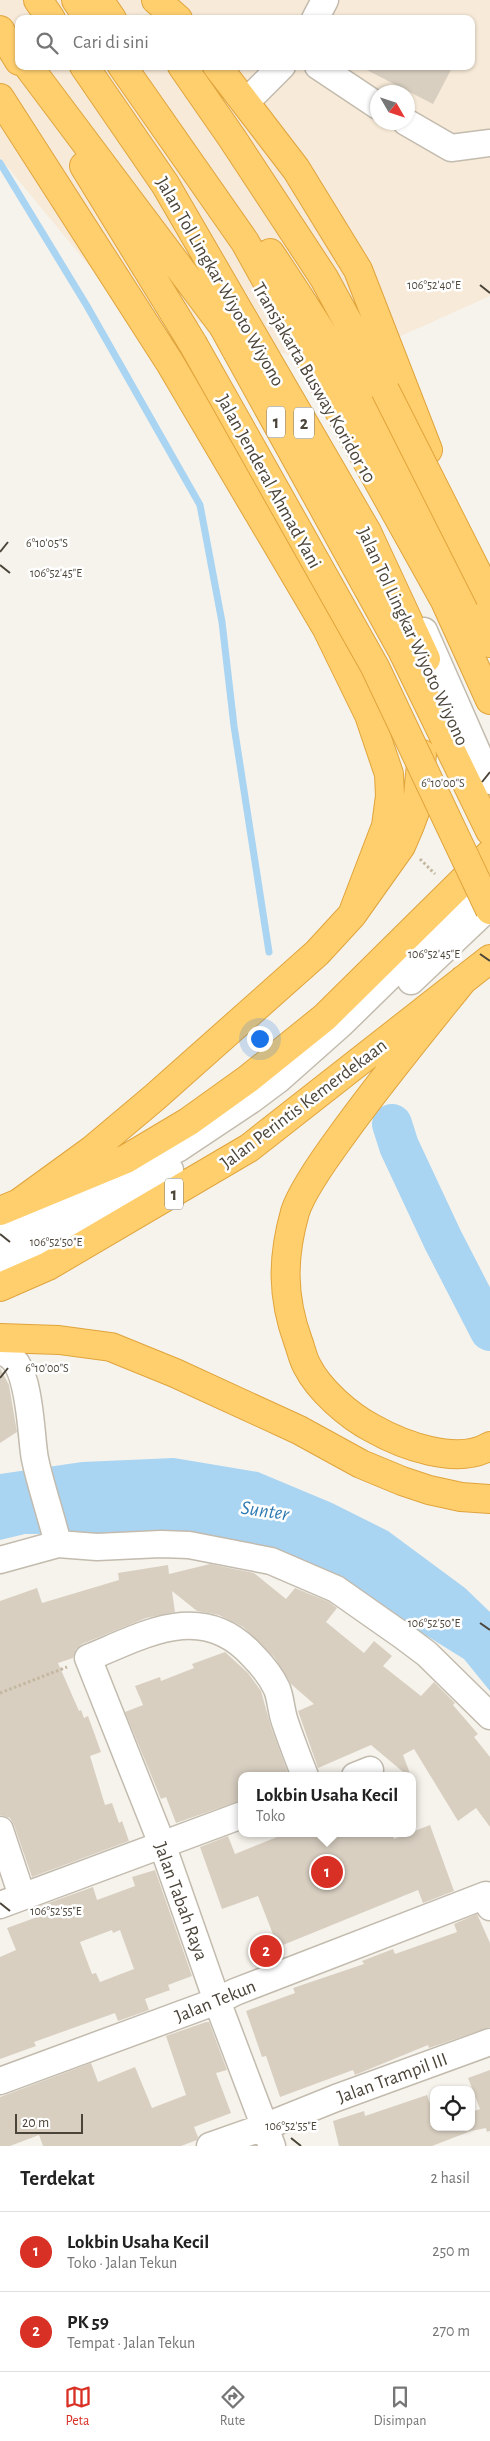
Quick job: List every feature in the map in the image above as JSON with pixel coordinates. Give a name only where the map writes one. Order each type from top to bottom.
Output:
[{"type":"highway","points":[[38,0],[48,15]]},
{"type":"highway","points":[[76,0],[86,15]]},
{"type":"highway","points":[[99,0],[109,15]]},
{"type":"highway","points":[[146,0],[151,15]]},
{"type":"highway","points":[[156,0],[173,15]]},
{"type":"highway","points":[[0,30],[15,49]]},
{"type":"highway","points":[[0,30],[15,54]]},
{"type":"highway","name":"Jalan Jenderal Ahmad Yani","points":[[24,70],[193,344],[375,667],[490,908]]},
{"type":"highway","name":"Jalan Jenderal Ahmad Yani","points":[[31,70],[223,326],[402,650],[490,831]]},
{"type":"highway","name":"Jalan Tol Lingkar Wiyoto Wiyono","points":[[88,70],[165,184],[368,532],[490,799]]},
{"type":"highway","name":"Jalan Tol Lingkar Wiyoto Wiyono","points":[[125,70],[245,242],[445,601],[490,700]]},
{"type":"highway","points":[[147,70],[308,309],[448,555],[490,643]]},
{"type":"highway","points":[[185,70],[324,278],[385,390],[490,598]]},
{"type":"highway","points":[[221,70],[296,169],[358,270],[419,430],[461,517],[460,527],[448,555]]},
{"type":"highway","points":[[0,98],[170,363],[326,629],[369,714],[389,774],[390,796],[386,826],[352,915]]},
{"type":"highway","points":[[419,430],[421,506]]},
{"type":"highway","points":[[9,1207],[92,1150],[317,953],[352,915],[401,846],[417,806],[422,768],[423,695]]},
{"type":"highway","name":"Jalan Perintis Kemerdekaan","points":[[0,1287],[48,1266],[249,1148],[318,1056],[338,1026],[450,892],[490,854]]},
{"type":"highway","name":"Jalan Perintis Kemerdekaan","points":[[9,1207],[126,1159],[188,1122],[318,1056],[369,1055],[490,959]]},
{"type":"highway","points":[[463,980],[382,1080],[324,1160],[296,1210],[288,1248],[284,1282],[289,1315],[308,1367],[332,1399],[365,1425],[395,1441],[453,1454],[483,1450],[490,1446]]},
{"type":"highway","points":[[0,1338],[59,1340],[111,1347],[175,1373],[299,1430],[361,1464],[402,1481],[429,1490],[461,1497],[490,1499]]},
{"type":"street","points":[[62,0],[72,15]]},
{"type":"street","points":[[317,15],[325,0]]},
{"type":"street","name":"Transjakarta Busway Koridor 10","points":[[88,70],[124,116],[214,253],[345,480],[402,584],[490,781]]},
{"type":"street","name":"Transjakarta Busway Koridor 10","points":[[112,70],[235,244],[432,583],[490,716]]},
{"type":"street","points":[[246,102],[278,70]]},
{"type":"street","points":[[324,70],[370,101]]},
{"type":"street","points":[[415,127],[451,148],[490,143]]},
{"type":"street","points":[[338,1026],[490,878]]},
{"type":"street","points":[[338,1026],[384,1006],[490,908]]},
{"type":"street","points":[[0,1236],[179,1148],[318,1056]]},
{"type":"street","points":[[0,1263],[163,1175],[238,1126],[318,1056]]},
{"type":"street","points":[[0,1352],[13,1357],[20,1368],[32,1424],[36,1461],[57,1540]]},
{"type":"street","points":[[0,1560],[57,1540],[97,1547],[160,1544],[189,1545],[271,1560],[336,1589],[403,1636],[427,1654],[490,1716]]},
{"type":"street","points":[[88,1658],[139,1637],[182,1624],[209,1626],[224,1633],[242,1643],[271,1677],[278,1691],[284,1721],[303,1772]]},
{"type":"street","name":"Jalan Tabah Raya","points":[[88,1658],[162,1844],[217,2001],[268,2137]]},
{"type":"street","points":[[0,1830],[11,1901],[238,1817]]},
{"type":"street","name":"Jalan Tekun","points":[[0,2081],[217,2001],[234,1992],[488,1901]]},
{"type":"street","name":"Jalan Trampil III","points":[[210,2146],[268,2137],[336,2098],[490,2042]]},
{"type":"path","points":[[401,846],[420,858],[450,892]]},
{"type":"path","points":[[0,1693],[88,1658]]},
{"type":"shaded area","points":[[0,0],[490,0],[490,296],[327,369],[109,290],[0,158]]},
{"type":"water","name":"Sunter","points":[[174,1458],[258,1472],[332,1503],[388,1531],[465,1588],[490,1612],[490,1691],[464,1659],[374,1603],[189,1533],[25,1534],[0,1540],[0,1474],[82,1462]]},
{"type":"building","points":[[367,70],[451,70],[433,104],[415,95],[415,85],[396,85]]},
{"type":"building","points":[[0,1368],[9,1385],[17,1432],[0,1443]]},
{"type":"building","points":[[210,1564],[254,1573],[286,1599],[295,1588],[329,1602],[337,1608],[326,1622],[364,1653],[374,1641],[392,1656],[383,1666],[421,1696],[434,1682],[455,1703],[453,1705],[478,1734],[474,1737],[490,1757],[490,1827],[476,1808],[458,1821],[414,1749],[403,1755],[409,1772],[403,1772],[371,1745],[318,1768],[298,1711],[314,1704],[291,1684],[274,1657],[243,1627],[219,1615],[197,1611],[172,1591],[175,1612],[146,1618],[82,1644],[76,1649],[73,1658],[58,1663],[79,1711],[81,1710],[84,1718],[88,1716],[101,1752],[90,1756],[105,1805],[112,1803],[119,1823],[122,1821],[129,1841],[32,1877],[14,1825],[10,1818],[0,1815],[0,1601],[37,1588],[42,1603],[119,1580],[118,1573],[168,1565],[169,1574]]},
{"type":"building","points":[[225,1652],[248,1673],[261,1691],[271,1727],[288,1772],[238,1772],[238,1801],[176,1823],[166,1797],[161,1799],[125,1712],[143,1705],[135,1686],[160,1677],[161,1681],[194,1668],[192,1664]]},
{"type":"building","points":[[430,1825],[454,1891],[423,1903],[418,1890],[278,1947],[258,1896],[222,1909],[200,1847],[228,1836],[235,1854],[277,1837],[393,1837],[394,1839],[399,1837],[416,1837],[416,1830]]},
{"type":"building","points":[[155,1870],[192,1976],[168,1985],[170,1990],[145,1999],[149,2010],[118,2021],[115,2013],[34,2042],[36,2046],[0,2059],[0,1957],[16,1950],[7,1928],[40,1916],[37,1907],[93,1887],[97,1900],[135,1886],[132,1877]],"holes":[[[112,1930],[113,1933],[120,1930],[134,1969],[100,1982],[96,1973],[92,1974],[80,1942]]]},
{"type":"building","points":[[477,1914],[490,1943],[490,2027],[429,2048],[428,2045],[355,2075],[353,2070],[280,2097],[266,2056],[262,2057],[246,2011],[295,1993],[293,1988],[364,1964],[362,1961],[393,1949],[395,1954],[457,1932],[454,1924]]},
{"type":"building","points":[[271,1940],[277,1957],[260,1963],[254,1946]]},
{"type":"building","points":[[209,2022],[227,2070],[216,2073],[231,2113],[194,2127],[198,2137],[197,2140],[181,2146],[43,2146],[39,2135],[10,2146],[0,2146],[0,2097],[91,2063],[98,2082],[135,2067],[152,2108],[186,2095],[166,2036]]},
{"type":"building","points":[[490,2070],[490,2131],[487,2132],[486,2128],[475,2130],[475,2111],[480,2109],[475,2096],[475,2086],[471,2086],[468,2078]]},
{"type":"building","points":[[427,2095],[430,2104],[430,2131],[471,2131],[432,2146],[339,2146],[333,2121],[364,2111],[365,2116]]},
{"type":"waterway","points":[[0,163],[87,306],[200,505],[222,622],[234,726],[269,952]]},
{"type":"waterway","points":[[392,1124],[399,1146],[443,1240],[490,1331]]},
{"type":"place","name":"Lokbin Usaha Kecil","points":[[327,1872]]},
{"type":"place","name":"PK 59","points":[[266,1951]]}]
